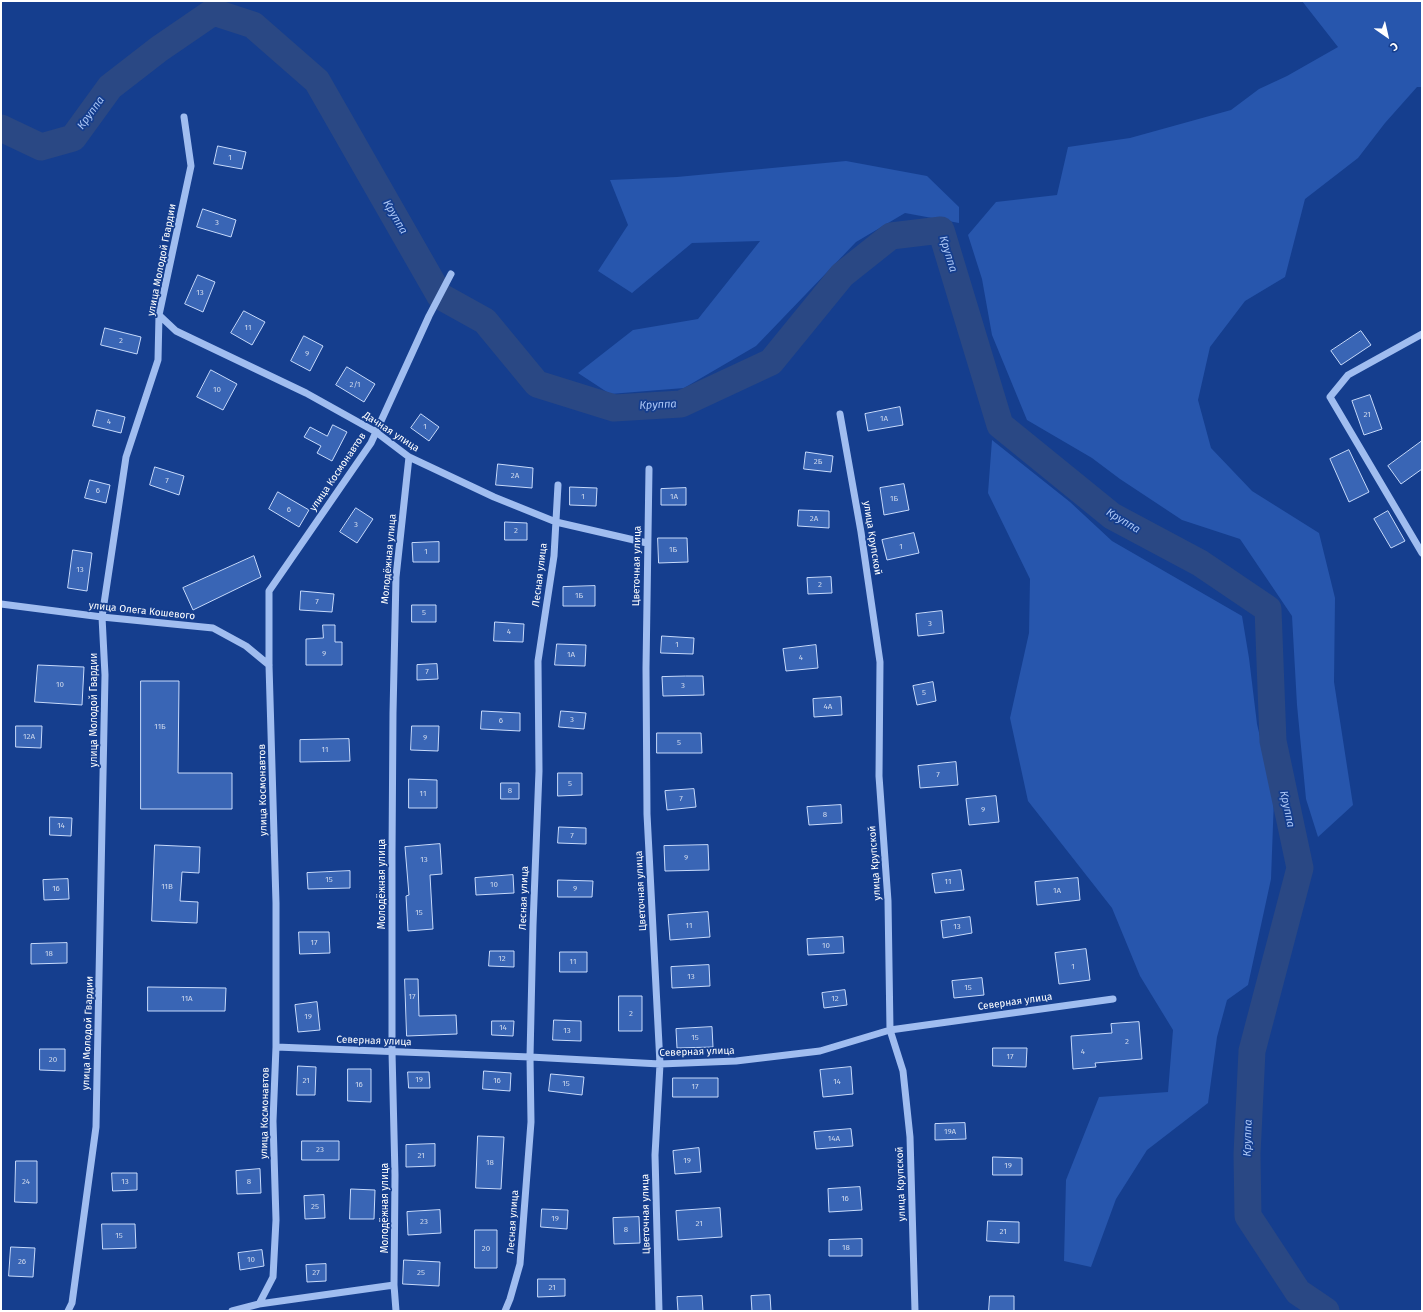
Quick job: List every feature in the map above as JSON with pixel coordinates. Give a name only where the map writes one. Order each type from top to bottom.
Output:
[{"type":"street","name":"улица Молодой Гвардии","points":[[68,1311],[72,1304],[96,1127],[105,690],[102,617],[126,457],[158,360],[160,315],[191,166],[184,117]]},
{"type":"street","name":"улица Космонавтов","points":[[259,1304],[272,1277],[276,1220],[273,1121],[276,1047],[276,903],[269,665],[269,591],[371,443],[429,316],[451,274]]},
{"type":"street","name":"Дачная улица","points":[[160,315],[176,331],[306,393],[376,432],[409,457],[494,496],[556,522],[647,543]]},
{"type":"street","points":[[1422,334],[1348,375],[1330,397],[1422,553]]},
{"type":"street","name":"улица Крупской","points":[[840,414],[861,532],[880,662],[879,776],[888,901],[890,1030],[903,1071],[910,1137],[915,1311]]},
{"type":"street","name":"Молодёжная улица","points":[[396,1311],[394,1285],[395,1175],[392,1052],[392,848],[396,578],[409,457]]},
{"type":"street","name":"Цветочная улица","points":[[649,469],[646,668],[647,814],[660,1064],[655,1155],[659,1311]]},
{"type":"street","name":"Лесная улица","points":[[505,1311],[520,1264],[531,1122],[530,1057],[533,925],[539,771],[538,661],[554,556],[558,485]]},
{"type":"street","name":"улица Олега Кошевого","points":[[1,604],[102,617],[213,628],[246,646],[269,665]]},
{"type":"street","name":"Северная улица","points":[[276,1047],[530,1057],[660,1064],[736,1061],[820,1051],[890,1030],[1113,999]]},
{"type":"street","points":[[232,1311],[259,1304],[394,1285]]},
{"type":"shaded area","points":[[1302,1],[1422,1],[1422,87],[1417,87],[1385,123],[1358,158],[1305,199],[1285,277],[1245,301],[1210,347],[1198,400],[1211,448],[1252,491],[1319,533],[1335,598],[1334,682],[1353,805],[1318,837],[1306,799],[1297,705],[1292,616],[1240,539],[1182,520],[1120,479],[1092,458],[1027,420],[992,335],[982,279],[968,235],[996,202],[1057,195],[1068,147],[1130,138],[1231,110],[1259,89],[1287,76],[1338,47]]},
{"type":"shaded area","points":[[846,161],[927,176],[959,207],[959,223],[905,213],[856,242],[756,346],[684,388],[610,394],[578,373],[633,330],[698,319],[760,241],[692,243],[632,293],[598,271],[628,225],[610,180],[677,177]]},
{"type":"shaded area","points":[[992,440],[1070,502],[1112,541],[1242,616],[1257,724],[1274,798],[1271,879],[1248,985],[1227,1000],[1217,1037],[1208,1103],[1147,1150],[1116,1199],[1091,1267],[1064,1261],[1066,1180],[1099,1097],[1168,1092],[1173,1030],[1140,976],[1112,908],[1028,801],[1010,718],[1029,633],[1030,579],[988,493]]},
{"type":"building","points":[[218,146],[246,152],[242,169],[214,164]]},
{"type":"building","points":[[203,209],[236,220],[231,237],[197,227]]},
{"type":"building","points":[[198,275],[215,282],[203,312],[185,304]]},
{"type":"building","points":[[244,311],[265,322],[252,345],[231,333]]},
{"type":"building","points":[[105,328],[141,337],[137,354],[101,345]]},
{"type":"building","points":[[1361,331],[1371,345],[1341,365],[1331,351]]},
{"type":"building","points":[[304,336],[323,346],[310,371],[291,361]]},
{"type":"building","points":[[347,367],[375,384],[364,402],[336,385]]},
{"type":"building","points":[[211,370],[237,384],[223,410],[197,397]]},
{"type":"building","points":[[1370,395],[1382,429],[1364,435],[1352,401]]},
{"type":"building","points":[[900,407],[903,425],[868,431],[865,414]]},
{"type":"building","points":[[97,410],[125,417],[121,433],[93,426]]},
{"type":"building","points":[[421,414],[439,427],[429,441],[411,428]]},
{"type":"building","points":[[333,425],[347,432],[332,461],[317,453],[321,446],[304,437],[310,427],[327,436]]},
{"type":"building","points":[[1422,441],[1422,469],[1401,484],[1388,466]]},
{"type":"building","points":[[1349,450],[1369,492],[1349,502],[1330,459]]},
{"type":"building","points":[[806,452],[833,456],[831,472],[804,469]]},
{"type":"building","points":[[498,464],[533,468],[532,488],[496,485]]},
{"type":"building","points":[[155,467],[184,476],[179,495],[150,485]]},
{"type":"building","points":[[90,480],[110,485],[106,503],[85,498]]},
{"type":"building","points":[[904,484],[909,510],[884,515],[880,488]]},
{"type":"building","points":[[570,487],[597,488],[596,506],[570,505]]},
{"type":"building","points":[[686,488],[686,505],[661,505],[661,489]]},
{"type":"building","points":[[278,492],[309,510],[299,527],[269,509]]},
{"type":"building","points":[[356,508],[373,519],[357,543],[340,532]]},
{"type":"building","points":[[799,510],[829,511],[829,528],[798,526]]},
{"type":"building","points":[[1388,511],[1405,541],[1391,548],[1374,519]]},
{"type":"building","points":[[505,522],[527,523],[527,540],[505,540]]},
{"type":"building","points":[[914,533],[919,553],[887,560],[882,540]]},
{"type":"building","points":[[658,538],[687,538],[688,562],[659,563]]},
{"type":"building","points":[[439,542],[439,562],[413,562],[412,543]]},
{"type":"building","points":[[73,550],[92,553],[87,591],[68,588]]},
{"type":"building","points":[[254,556],[261,577],[193,610],[183,588]]},
{"type":"building","points":[[831,577],[832,593],[808,594],[807,578]]},
{"type":"building","points":[[595,586],[595,606],[563,606],[563,587]]},
{"type":"building","points":[[301,591],[334,594],[332,612],[300,610]]},
{"type":"building","points":[[412,605],[436,605],[436,622],[412,622]]},
{"type":"building","points":[[942,611],[944,633],[918,636],[916,614]]},
{"type":"building","points":[[495,622],[524,624],[523,642],[494,641]]},
{"type":"building","points":[[323,625],[335,625],[335,642],[342,642],[342,665],[306,665],[306,639],[323,638]]},
{"type":"building","points":[[662,636],[694,638],[693,654],[661,653]]},
{"type":"building","points":[[557,644],[586,645],[585,666],[555,665]]},
{"type":"building","points":[[816,645],[818,668],[786,671],[783,649]]},
{"type":"building","points":[[437,664],[438,679],[417,680],[417,665]]},
{"type":"building","points":[[38,665],[84,667],[82,705],[35,702]]},
{"type":"building","points":[[703,676],[704,695],[663,696],[662,677]]},
{"type":"building","points":[[141,681],[179,681],[178,773],[232,773],[232,809],[141,809]]},
{"type":"building","points":[[933,682],[936,701],[917,705],[913,686]]},
{"type":"building","points":[[841,697],[842,715],[814,717],[813,699]]},
{"type":"building","points":[[482,711],[520,713],[520,731],[481,729]]},
{"type":"building","points":[[561,711],[586,713],[584,729],[559,727]]},
{"type":"building","points":[[16,726],[42,726],[41,748],[16,747]]},
{"type":"building","points":[[412,726],[439,726],[438,751],[411,750]]},
{"type":"building","points":[[657,733],[701,733],[702,753],[657,753]]},
{"type":"building","points":[[349,739],[350,761],[300,762],[300,740]]},
{"type":"building","points":[[956,762],[958,785],[920,788],[918,766]]},
{"type":"building","points":[[558,773],[582,773],[582,795],[558,796]]},
{"type":"building","points":[[409,779],[437,780],[437,808],[409,808]]},
{"type":"building","points":[[501,783],[519,783],[519,799],[501,799]]},
{"type":"building","points":[[694,789],[696,807],[667,810],[665,791]]},
{"type":"building","points":[[996,796],[999,822],[969,825],[966,799]]},
{"type":"building","points":[[841,805],[842,823],[809,825],[807,807]]},
{"type":"building","points":[[50,817],[72,818],[71,836],[50,835]]},
{"type":"building","points":[[559,827],[586,828],[586,844],[558,843]]},
{"type":"building","points":[[440,844],[442,874],[430,875],[433,929],[408,931],[406,896],[409,895],[405,847]]},
{"type":"building","points":[[155,845],[200,847],[199,873],[182,872],[180,901],[198,902],[197,923],[152,921]]},
{"type":"building","points":[[708,845],[709,870],[665,871],[664,846]]},
{"type":"building","points":[[961,870],[964,890],[935,893],[932,874]]},
{"type":"building","points":[[350,871],[350,888],[308,889],[307,873]]},
{"type":"building","points":[[513,875],[514,893],[476,895],[475,878]]},
{"type":"building","points":[[1078,878],[1080,900],[1037,905],[1035,882]]},
{"type":"building","points":[[68,879],[69,899],[44,900],[43,880]]},
{"type":"building","points":[[558,880],[593,881],[592,897],[558,897]]},
{"type":"building","points":[[708,912],[710,937],[670,940],[668,915]]},
{"type":"building","points":[[970,917],[972,933],[943,938],[941,921]]},
{"type":"building","points":[[299,932],[329,932],[330,953],[300,954]]},
{"type":"building","points":[[843,937],[844,953],[808,955],[807,939]]},
{"type":"building","points":[[67,943],[67,963],[31,964],[31,944]]},
{"type":"building","points":[[1086,949],[1090,980],[1059,984],[1055,953]]},
{"type":"building","points":[[490,951],[514,951],[514,967],[489,966]]},
{"type":"building","points":[[560,952],[587,952],[587,972],[560,972]]},
{"type":"building","points":[[709,965],[710,986],[672,988],[671,967]]},
{"type":"building","points":[[982,978],[984,995],[954,998],[952,981]]},
{"type":"building","points":[[405,979],[418,979],[419,1016],[456,1015],[457,1034],[407,1036]]},
{"type":"building","points":[[148,987],[226,988],[225,1011],[148,1011]]},
{"type":"building","points":[[845,990],[847,1005],[824,1008],[822,993]]},
{"type":"building","points":[[619,996],[642,996],[642,1031],[619,1031]]},
{"type":"building","points":[[317,1002],[320,1030],[298,1032],[295,1005]]},
{"type":"building","points":[[554,1020],[581,1021],[581,1041],[553,1040]]},
{"type":"building","points":[[492,1021],[514,1021],[513,1036],[492,1035]]},
{"type":"building","points":[[1139,1022],[1142,1059],[1095,1063],[1096,1067],[1073,1069],[1071,1036],[1112,1033],[1111,1024]]},
{"type":"building","points":[[712,1027],[713,1047],[677,1048],[676,1029]]},
{"type":"building","points":[[993,1048],[1027,1048],[1026,1067],[993,1066]]},
{"type":"building","points":[[40,1049],[65,1049],[65,1071],[40,1070]]},
{"type":"building","points":[[298,1066],[316,1067],[315,1095],[297,1095]]},
{"type":"building","points":[[851,1067],[853,1094],[823,1097],[820,1070]]},
{"type":"building","points":[[348,1069],[371,1069],[371,1102],[348,1101]]},
{"type":"building","points":[[484,1071],[511,1073],[510,1091],[483,1089]]},
{"type":"building","points":[[408,1072],[429,1072],[430,1088],[409,1088]]},
{"type":"building","points":[[551,1074],[584,1077],[582,1095],[549,1091]]},
{"type":"building","points":[[673,1078],[718,1078],[718,1097],[673,1097]]},
{"type":"building","points":[[965,1123],[966,1139],[935,1140],[935,1124]]},
{"type":"building","points":[[851,1129],[853,1146],[816,1149],[814,1132]]},
{"type":"building","points":[[478,1136],[504,1137],[501,1189],[476,1188]]},
{"type":"building","points":[[302,1141],[339,1141],[339,1160],[302,1160]]},
{"type":"building","points":[[435,1144],[435,1166],[406,1167],[406,1145]]},
{"type":"building","points":[[699,1148],[701,1172],[675,1174],[673,1151]]},
{"type":"building","points":[[993,1157],[1022,1158],[1022,1175],[993,1175]]},
{"type":"building","points":[[16,1161],[37,1161],[37,1203],[15,1202]]},
{"type":"building","points":[[260,1169],[261,1193],[237,1194],[236,1171]]},
{"type":"building","points":[[112,1173],[137,1173],[137,1190],[113,1191]]},
{"type":"building","points":[[860,1187],[862,1210],[829,1212],[828,1189]]},
{"type":"building","points":[[351,1189],[375,1190],[374,1219],[350,1219]]},
{"type":"building","points":[[324,1195],[325,1218],[305,1219],[304,1196]]},
{"type":"building","points":[[720,1208],[722,1237],[678,1240],[676,1211]]},
{"type":"building","points":[[542,1209],[568,1210],[567,1229],[541,1227]]},
{"type":"building","points":[[440,1210],[441,1233],[408,1235],[407,1212]]},
{"type":"building","points":[[639,1217],[640,1243],[614,1244],[613,1218]]},
{"type":"building","points":[[988,1221],[1019,1222],[1019,1243],[987,1241]]},
{"type":"building","points":[[102,1224],[135,1224],[136,1248],[103,1249]]},
{"type":"building","points":[[475,1230],[497,1230],[497,1268],[475,1268]]},
{"type":"building","points":[[862,1239],[862,1256],[829,1256],[829,1240]]},
{"type":"building","points":[[11,1247],[35,1248],[33,1277],[9,1276]]},
{"type":"building","points":[[262,1250],[264,1266],[240,1270],[238,1253]]},
{"type":"building","points":[[404,1260],[440,1262],[439,1286],[403,1284]]},
{"type":"building","points":[[326,1264],[326,1281],[307,1282],[306,1265]]},
{"type":"building","points":[[538,1279],[565,1279],[565,1296],[538,1297]]},
{"type":"building","points":[[770,1295],[771,1311],[752,1311],[751,1296]]},
{"type":"building","points":[[702,1296],[703,1311],[678,1311],[677,1297]]},
{"type":"building","points":[[990,1296],[1014,1296],[1014,1311],[989,1311]]},
{"type":"waterway","name":"Круппа","points":[[1,128],[41,147],[73,138],[110,87],[159,49],[213,12],[253,25],[317,81],[440,296],[485,321],[537,384],[614,408],[681,404],[771,362],[842,275],[891,236],[941,230],[1000,425],[1112,516],[1200,563],[1268,609],[1273,741],[1300,868],[1252,1051],[1247,1154],[1248,1216],[1298,1292],[1326,1311]]}]
